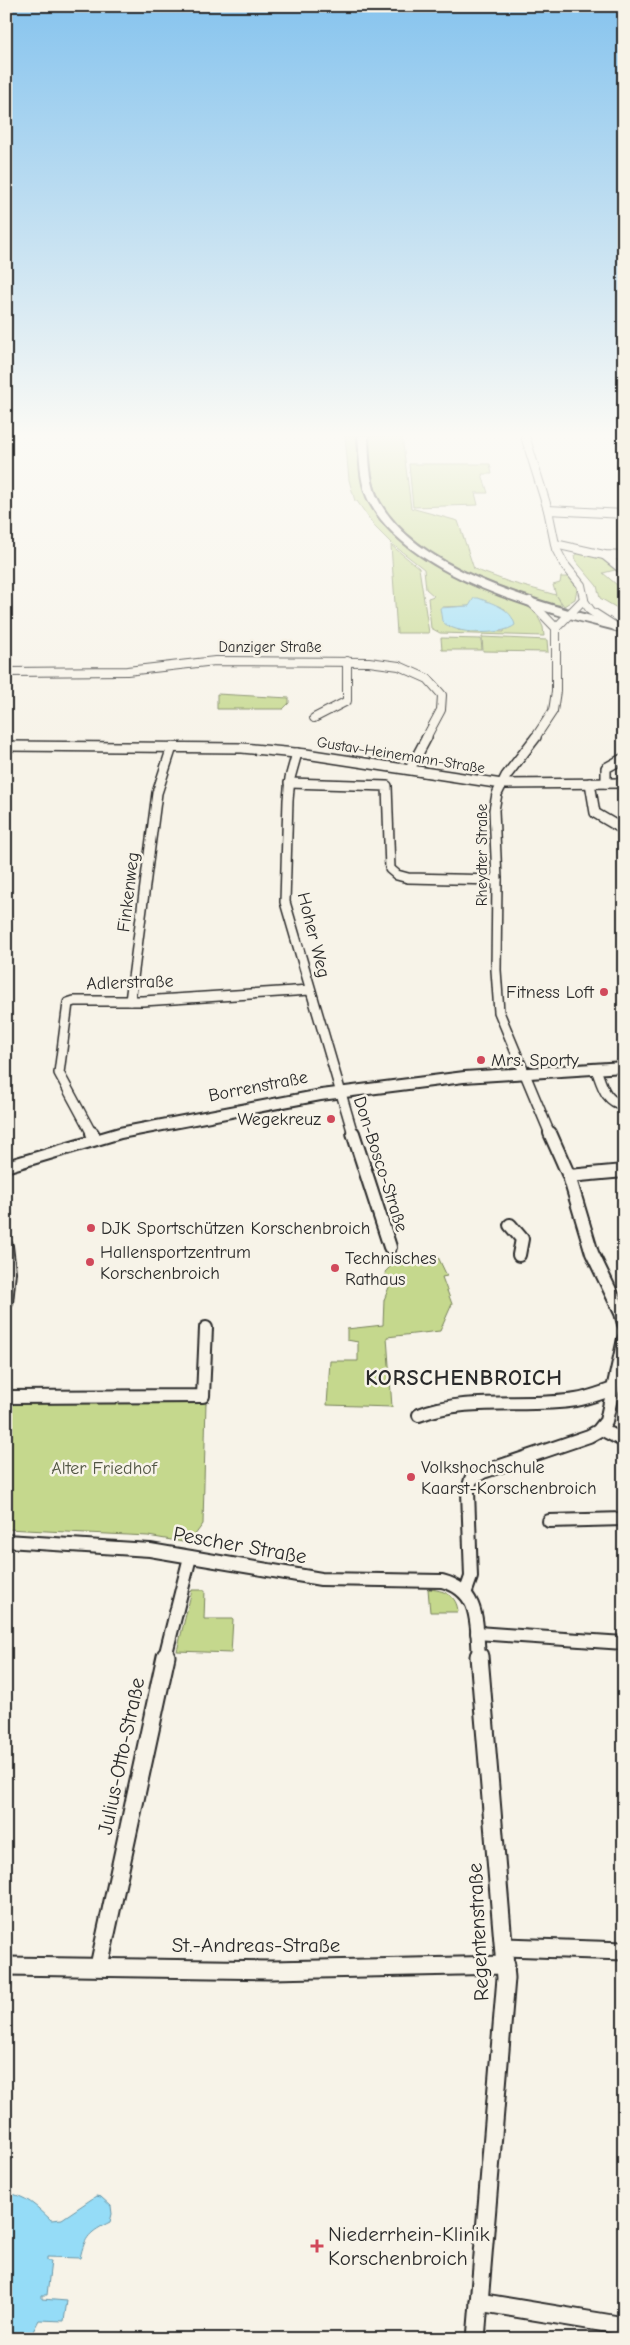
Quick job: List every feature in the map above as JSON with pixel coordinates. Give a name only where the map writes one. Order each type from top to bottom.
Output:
[{"type":"main road","points":[[414,545],[452,570],[530,601],[620,628]]},
{"type":"main road","points":[[523,1073],[624,1067]]},
{"type":"main road","name":"Borrenstraße","points":[[6,1167],[95,1139],[339,1092],[411,1083],[523,1073]]},
{"type":"street","points":[[556,545],[564,564],[581,585],[584,601],[591,611],[620,628]]},
{"type":"street","points":[[561,545],[604,555],[624,556]]},
{"type":"street","points":[[604,555],[607,560],[624,571]]},
{"type":"street","points":[[530,601],[556,628],[560,621],[571,614],[584,601]]},
{"type":"street","name":"Rheydter Straße","points":[[556,628],[556,692],[553,711],[547,722],[510,770],[502,784],[494,810],[497,880],[496,970],[499,1012],[523,1073],[569,1176],[592,1253],[621,1313],[624,1324]]},
{"type":"street","name":"Danziger Straße","points":[[6,672],[127,671],[215,661],[347,661],[379,663],[403,668],[424,677],[439,690],[443,705],[410,769]]},
{"type":"street","points":[[314,718],[347,701],[347,661]]},
{"type":"street","name":"Gustav-Heinemann-Straße","points":[[6,746],[242,748],[297,753],[502,784],[624,783]]},
{"type":"street","name":"Finkenweg","points":[[130,1001],[158,787],[172,747]]},
{"type":"street","name":"Gustav-Heinemann-Straße","points":[[289,783],[297,753]]},
{"type":"street","points":[[606,783],[606,768],[624,758]]},
{"type":"street","points":[[289,783],[386,786],[390,869],[393,872],[408,878],[497,880]]},
{"type":"street","name":"Hoher Weg","points":[[289,783],[284,896],[339,1092]]},
{"type":"street","points":[[590,783],[595,814],[624,830]]},
{"type":"street","name":"Adlerstraße","points":[[95,1139],[59,1073],[66,1005],[74,1001],[130,1001],[310,990]]},
{"type":"street","points":[[596,1069],[608,1100],[615,1104],[624,1105]]},
{"type":"street","name":"Don-Bosco-Straße","points":[[339,1092],[390,1247]]},
{"type":"street","points":[[569,1176],[624,1171]]},
{"type":"street","points":[[510,1225],[522,1240],[519,1255]]},
{"type":"street","points":[[6,1246],[9,1267],[6,1303]]},
{"type":"street","points":[[6,1397],[203,1396],[206,1328]]},
{"type":"street","points":[[466,1591],[471,1577],[468,1491],[471,1479],[483,1472],[589,1436],[601,1429],[606,1421],[624,1339]]},
{"type":"street","points":[[419,1415],[429,1411],[481,1404],[576,1400],[613,1389]]},
{"type":"street","points":[[601,1429],[624,1441]]},
{"type":"street","points":[[549,1521],[624,1519]]},
{"type":"street","name":"Pescher Straße","points":[[6,1541],[144,1550],[312,1578],[442,1582],[453,1584],[466,1591]]},
{"type":"street","name":"Julius-Otto-Straße","points":[[99,1966],[158,1687],[190,1557]]},
{"type":"street","name":"Regentenstraße","points":[[466,1591],[471,1599],[477,1633],[506,1956],[502,2039],[476,2339]]},
{"type":"street","points":[[477,1633],[624,1643]]},
{"type":"street","name":"St.-Andreas-Straße","points":[[6,1966],[272,1970],[624,1951]]},
{"type":"street","points":[[478,2302],[624,2326]]},
{"type":"green space","points":[[391,545],[419,568],[429,633],[397,633]]},
{"type":"green space","points":[[394,545],[417,545],[542,615],[538,617],[543,627],[544,636],[440,633],[431,628],[428,598],[434,596],[426,589],[424,569]],"holes":[[[478,598],[505,609],[504,632],[458,630],[442,607],[470,606]]]},
{"type":"green space","points":[[420,545],[466,545],[474,569],[509,582],[556,595],[553,585],[560,583],[561,577],[570,577],[577,589],[575,599],[564,606],[557,596],[562,605],[551,605],[464,571]]},
{"type":"green space","points":[[579,552],[603,555],[619,569],[603,573],[624,591],[624,612],[600,598],[597,586],[575,560],[574,556]]},
{"type":"green space","points":[[482,637],[547,640],[548,652],[483,651]]},
{"type":"green space","points":[[441,638],[481,639],[482,650],[442,650]]},
{"type":"green space","points":[[217,694],[289,698],[289,703],[283,709],[217,709]]},
{"type":"green space","points":[[438,1257],[447,1276],[442,1277],[452,1304],[440,1331],[387,1337],[392,1407],[327,1405],[330,1361],[358,1361],[358,1342],[347,1340],[347,1329],[383,1325],[384,1300],[389,1287],[385,1272],[395,1262]]},
{"type":"green space","name":"Alter Friedhof","points":[[206,1401],[203,1524],[189,1543],[148,1536],[6,1529],[6,1402]]},
{"type":"green space","points":[[428,1589],[444,1592],[449,1595],[455,1601],[458,1612],[430,1612]]},
{"type":"green space","points":[[192,1590],[205,1590],[204,1619],[233,1619],[231,1653],[177,1651]]},
{"type":"water","points":[[474,598],[501,607],[510,614],[515,625],[500,631],[478,632],[456,629],[442,621],[440,608],[469,606]]},
{"type":"water","points":[[6,2193],[25,2199],[51,2220],[62,2219],[96,2196],[101,2197],[111,2206],[110,2222],[89,2236],[84,2244],[80,2258],[47,2257],[47,2261],[51,2261],[47,2295],[42,2295],[42,2299],[67,2301],[64,2321],[39,2320],[29,2339],[6,2339],[8,2258]]},
{"type":"place","name":"Fitness Loft","points":[[604,992]]},
{"type":"place","name":"Mrs. Sporty","points":[[481,1060]]},
{"type":"place","name":"Wegekreuz","points":[[331,1119]]},
{"type":"place","name":"DJK Sportschützen Korschenbroich","points":[[91,1228]]},
{"type":"place","name":"Hallensportzentrum Korschenbroich","points":[[90,1262]]},
{"type":"place","name":"Technisches Rathaus","points":[[335,1268]]},
{"type":"place","name":"Volkshochschule Kaarst-Korschenbroich","points":[[411,1477]]},
{"type":"place","name":"Niederrhein-Klinik Korschenbroich","points":[[317,2246]]},
{"type":"district","name":"KORSCHENBROICH","points":[[464,1377]]}]
